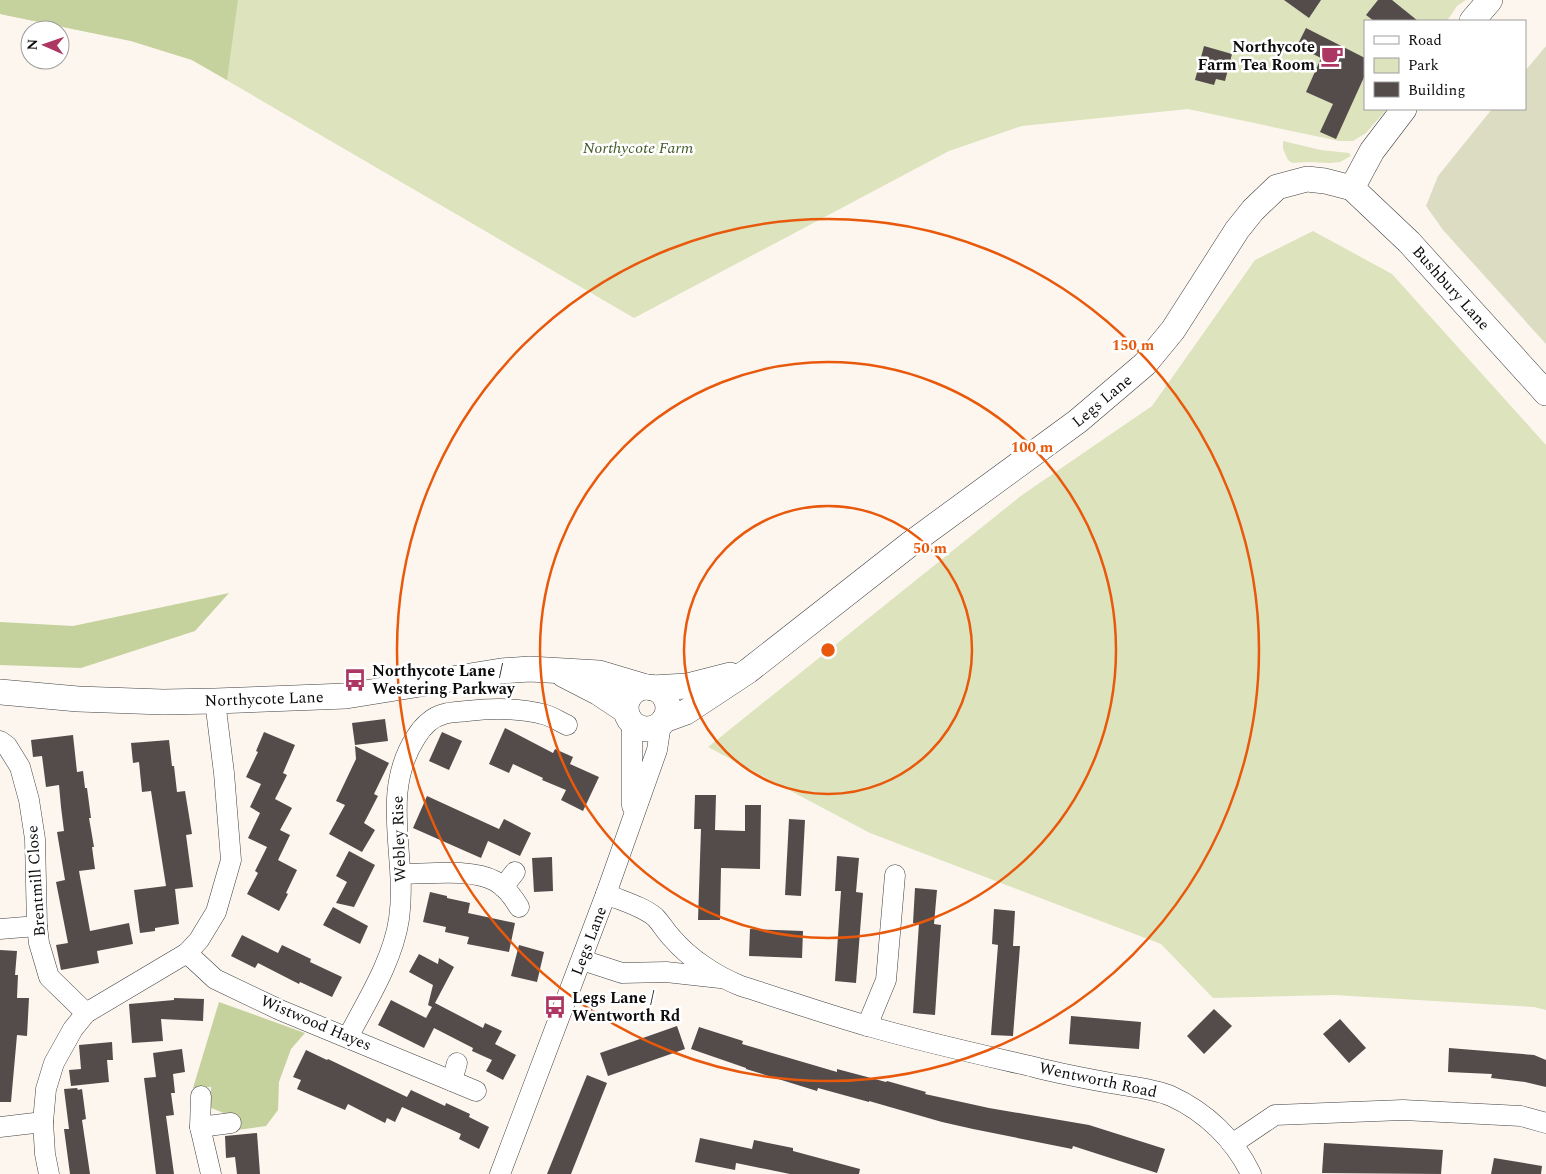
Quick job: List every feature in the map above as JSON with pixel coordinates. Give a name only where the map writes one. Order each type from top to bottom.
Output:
[{"type":"street","points":[[1473,20],[1490,0]]},
{"type":"street","points":[[1352,188],[1372,151],[1403,110]]},
{"type":"street","name":"Legs Lane","points":[[500,1174],[606,894],[657,750],[663,722],[686,712],[748,671],[910,544],[1078,421],[1145,364],[1173,330],[1237,230],[1253,210],[1277,188],[1307,179],[1325,181],[1352,188]]},
{"type":"street","name":"Bushbury Lane","points":[[1352,188],[1409,242],[1546,393]]},
{"type":"street","name":"Northycote Lane","points":[[0,692],[78,699],[163,702],[346,696],[501,671],[530,669],[557,672],[599,672],[649,687]]},
{"type":"street","name":"Legs Lane","points":[[649,687],[687,686],[748,671]]},
{"type":"street","name":"Northycote Lane","points":[[557,672],[600,693],[629,716]]},
{"type":"street","points":[[649,687],[658,690],[667,700],[668,707],[663,722],[654,728],[638,727],[629,716],[627,702],[631,695],[638,690],[649,687]]},
{"type":"street","points":[[49,1174],[45,1154],[43,1122],[46,1089],[54,1063],[72,1029],[86,1013],[187,953],[199,940],[216,912],[232,860],[215,701]]},
{"type":"street","name":"Webley Rise","points":[[348,1037],[390,954],[399,920],[401,874],[396,801],[398,784],[401,766],[408,749],[422,727],[443,714],[488,709],[519,710],[547,715],[567,725]]},
{"type":"street","name":"Legs Lane","points":[[629,716],[632,820]]},
{"type":"street","name":"Brentmill Close","points":[[0,741],[7,746],[20,767],[29,800],[35,838],[37,926],[39,943],[49,976],[86,1013]]},
{"type":"street","points":[[401,874],[466,873],[494,881],[509,880],[510,893],[519,907]]},
{"type":"street","points":[[867,1026],[886,980],[895,875]]},
{"type":"street","name":"Wentworth Road","points":[[606,894],[640,908],[655,918],[672,940],[724,979]]},
{"type":"street","points":[[0,929],[37,926]]},
{"type":"street","name":"Wistwood Hayes","points":[[187,953],[215,979],[280,1010],[348,1037],[455,1072],[476,1091]]},
{"type":"street","name":"Wentworth Road","points":[[582,960],[622,973],[666,972],[724,979],[867,1026],[1051,1071],[1149,1089],[1170,1096],[1192,1107],[1214,1123],[1246,1163],[1251,1174]]},
{"type":"street","points":[[201,1096],[200,1127],[211,1174]]},
{"type":"street","points":[[1232,1144],[1275,1115],[1403,1110],[1521,1116],[1546,1123]]},
{"type":"street","points":[[0,1127],[43,1122]]},
{"type":"street","points":[[200,1127],[231,1123]]},
{"type":"green space","name":"Northycote Farm","points":[[0,0],[1466,0],[1457,6],[1448,20],[1364,20],[1364,110],[1386,110],[1366,133],[1353,141],[1339,141],[1188,109],[1022,126],[949,151],[634,318],[192,60],[131,41],[70,28],[70,20],[29,20],[0,14]]},
{"type":"green space","points":[[0,0],[238,0],[227,80],[192,60],[131,41],[70,28],[70,20],[29,20],[0,14]]},
{"type":"green space","points":[[1546,46],[1546,344],[1443,230],[1426,206],[1438,176],[1491,110],[1526,110],[1526,70]]},
{"type":"green space","points":[[1283,141],[1321,150],[1349,153],[1351,156],[1340,162],[1292,163],[1288,160],[1283,149]]},
{"type":"green space","points":[[1313,231],[1392,274],[1546,445],[1546,1010],[1534,1007],[1334,995],[1213,998],[1161,944],[870,833],[708,747],[1022,495],[1152,406],[1255,260]]},
{"type":"green space","points":[[229,593],[195,631],[81,668],[0,665],[0,622],[73,626]]},
{"type":"green space","points":[[219,1002],[305,1033],[291,1049],[279,1082],[278,1110],[266,1126],[230,1131],[229,1115],[211,1108],[211,1087],[193,1088]]},
{"type":"building","points":[[1284,0],[1321,0],[1309,18]]},
{"type":"building","points":[[1378,0],[1392,0],[1417,20],[1373,20],[1366,15]]},
{"type":"building","points":[[1306,28],[1364,57],[1364,77],[1336,139],[1320,132],[1333,104],[1306,92],[1321,58],[1297,46]]},
{"type":"building","points":[[1204,46],[1232,54],[1225,81],[1216,79],[1214,85],[1195,80]]},
{"type":"building","points":[[385,719],[388,741],[355,745],[352,723]]},
{"type":"building","points":[[505,728],[553,753],[555,749],[573,757],[570,764],[599,777],[583,811],[561,800],[566,790],[542,780],[543,778],[513,764],[509,773],[489,764]]},
{"type":"building","points":[[264,732],[295,745],[283,773],[287,775],[275,799],[292,808],[280,830],[290,835],[278,860],[297,870],[279,911],[247,894],[258,873],[255,871],[267,847],[248,838],[260,813],[250,807],[261,784],[246,777],[258,752],[256,751]]},
{"type":"building","points":[[442,732],[462,741],[449,770],[429,761]]},
{"type":"building","points":[[73,735],[77,772],[83,771],[85,788],[87,788],[91,818],[89,818],[94,847],[92,847],[95,869],[79,871],[90,931],[129,923],[133,944],[97,951],[99,963],[61,970],[56,945],[68,943],[56,882],[65,880],[57,832],[64,831],[59,785],[46,787],[42,756],[33,757],[31,740]]},
{"type":"building","points":[[169,740],[177,792],[185,791],[192,834],[186,835],[193,887],[175,889],[179,924],[140,933],[134,890],[166,886],[151,791],[142,792],[139,762],[133,763],[131,743]]},
{"type":"building","points":[[355,746],[389,763],[374,794],[378,796],[364,823],[375,830],[362,852],[329,834],[345,805],[336,801],[356,759]]},
{"type":"building","points":[[695,795],[716,795],[715,830],[745,831],[745,805],[761,805],[760,869],[721,868],[720,920],[698,920],[701,829],[694,829]]},
{"type":"building","points":[[427,796],[499,829],[504,819],[531,833],[520,856],[488,841],[481,858],[413,828]]},
{"type":"building","points":[[789,819],[805,820],[801,896],[785,895]]},
{"type":"building","points":[[349,851],[375,865],[354,907],[336,903],[347,882],[336,876]]},
{"type":"building","points":[[837,856],[859,858],[856,892],[863,893],[856,983],[835,981],[841,891],[835,891]]},
{"type":"building","points":[[552,857],[553,891],[534,892],[532,858]]},
{"type":"building","points":[[915,888],[937,890],[934,924],[941,925],[935,1015],[913,1013],[919,923],[913,923]]},
{"type":"building","points":[[430,892],[470,903],[468,913],[515,923],[509,952],[467,944],[469,937],[445,932],[446,927],[423,922]]},
{"type":"building","points":[[333,907],[368,926],[360,944],[323,925]]},
{"type":"building","points":[[994,909],[1015,911],[1013,946],[1020,946],[1013,1036],[991,1035],[998,945],[992,944]]},
{"type":"building","points":[[750,929],[803,931],[802,958],[749,956]]},
{"type":"building","points":[[242,935],[278,953],[282,945],[311,959],[310,962],[342,977],[332,997],[300,982],[299,984],[258,963],[255,968],[231,956]]},
{"type":"building","points":[[519,945],[544,952],[537,982],[511,976]]},
{"type":"building","points":[[0,950],[17,951],[15,975],[18,975],[17,998],[29,998],[27,1036],[17,1035],[11,1102],[0,1102]]},
{"type":"building","points":[[419,954],[438,964],[439,958],[454,967],[435,1003],[483,1028],[485,1023],[502,1031],[495,1044],[516,1055],[503,1080],[486,1071],[492,1060],[472,1051],[473,1048],[434,1028],[424,1048],[378,1025],[391,1000],[426,1018],[432,1007],[428,1005],[433,985],[409,972]]},
{"type":"building","points":[[174,998],[204,999],[203,1021],[161,1019],[163,1041],[132,1043],[129,1004],[174,1000]]},
{"type":"building","points":[[1214,1009],[1232,1026],[1204,1054],[1187,1036]]},
{"type":"building","points":[[1071,1016],[1141,1022],[1139,1049],[1069,1044]]},
{"type":"building","points":[[1340,1019],[1366,1048],[1349,1063],[1323,1034]]},
{"type":"building","points":[[677,1026],[685,1049],[608,1076],[600,1053]]},
{"type":"building","points":[[699,1027],[743,1041],[742,1044],[837,1072],[837,1069],[926,1092],[925,1094],[989,1108],[1089,1125],[1165,1149],[1157,1173],[1073,1146],[1072,1149],[973,1129],[818,1088],[817,1091],[746,1069],[691,1049]]},
{"type":"building","points":[[112,1042],[113,1060],[107,1060],[109,1082],[71,1086],[69,1070],[81,1069],[79,1045]]},
{"type":"building","points":[[1449,1048],[1534,1055],[1546,1060],[1546,1087],[1525,1082],[1491,1078],[1492,1074],[1448,1072]]},
{"type":"building","points":[[182,1049],[185,1072],[173,1074],[175,1093],[171,1093],[174,1115],[166,1116],[174,1174],[156,1174],[144,1078],[156,1077],[153,1053]]},
{"type":"building","points":[[306,1050],[407,1097],[411,1090],[445,1106],[446,1103],[470,1114],[469,1117],[489,1127],[479,1149],[459,1139],[461,1134],[402,1107],[395,1122],[387,1118],[385,1123],[348,1104],[345,1110],[297,1089],[301,1080],[293,1077]]},
{"type":"building","points":[[587,1075],[607,1083],[571,1174],[547,1174]]},
{"type":"building","points":[[77,1088],[78,1090],[82,1089],[86,1119],[82,1120],[90,1174],[70,1174],[64,1129],[69,1129],[64,1089]]},
{"type":"building","points":[[257,1133],[260,1174],[237,1174],[235,1157],[226,1158],[225,1136]]},
{"type":"building","points":[[700,1138],[752,1149],[754,1140],[793,1148],[793,1151],[860,1169],[859,1174],[790,1174],[736,1163],[735,1170],[695,1162]]},
{"type":"building","points":[[1324,1143],[1443,1150],[1441,1174],[1322,1173]]},
{"type":"building","points":[[1494,1158],[1542,1166],[1541,1174],[1491,1174]]},
{"type":"place","name":"Northycote Farm Tea Room","points":[[1332,56]]},
{"type":"place","name":"Northycote Lane / Westering Parkway","points":[[355,680]]},
{"type":"place","name":"Legs Lane / Wentworth Rd","points":[[555,1007]]}]
